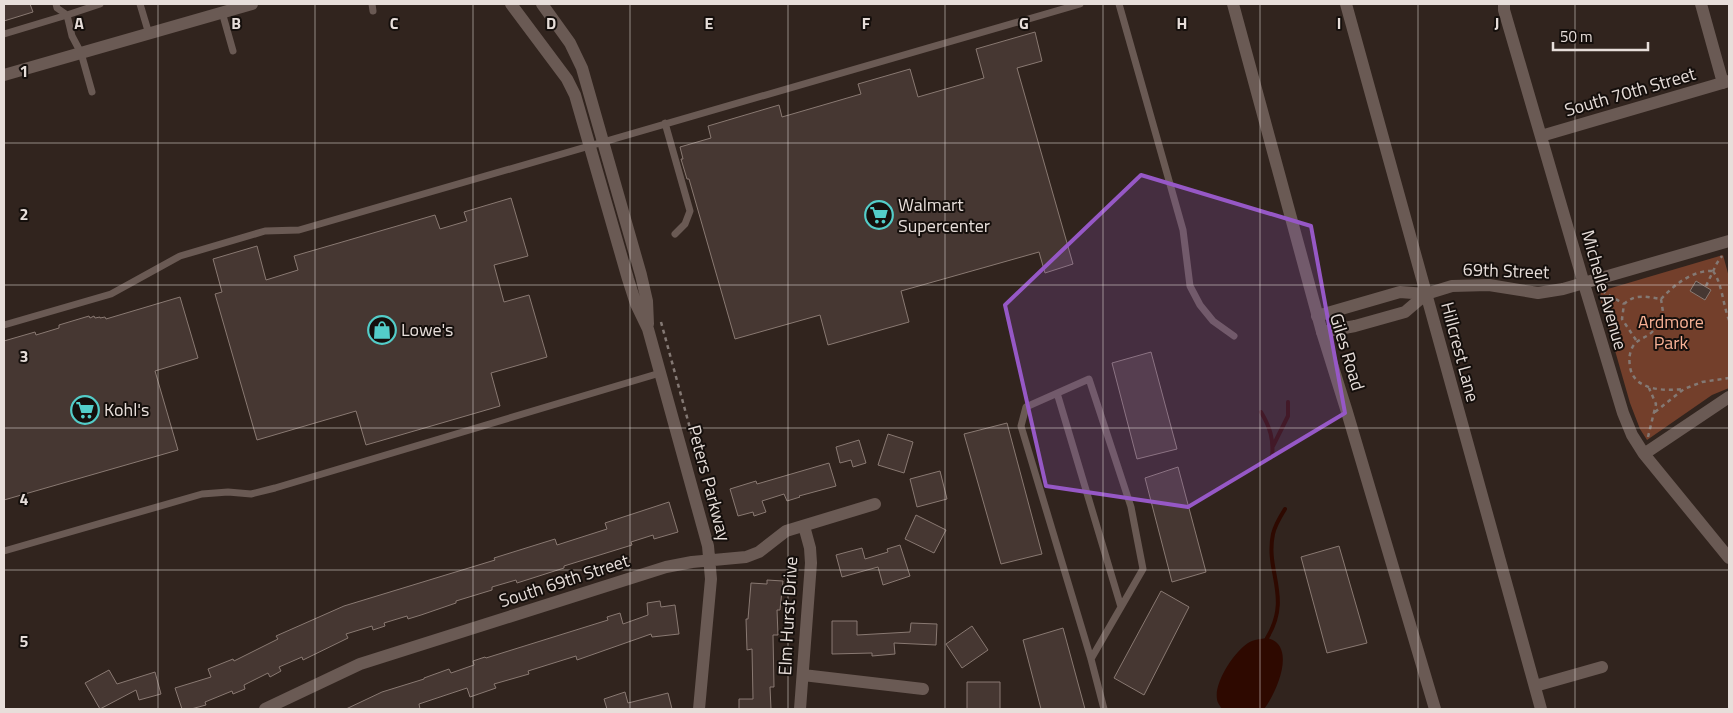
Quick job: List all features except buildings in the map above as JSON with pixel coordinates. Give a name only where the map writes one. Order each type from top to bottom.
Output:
[{"type":"street","points":[[4,75],[252,4]]},
{"type":"street","points":[[511,4],[567,79],[575,95],[631,288],[648,329]]},
{"type":"street","points":[[542,4],[570,43],[582,68],[645,292],[648,329]]},
{"type":"street","name":"Giles Road","points":[[1233,4],[1317,316],[1435,709]]},
{"type":"street","name":"Hillcrest Lane","points":[[1346,4],[1541,709]]},
{"type":"street","name":"Michelle Avenue","points":[[1504,4],[1504,10],[1622,413],[1632,435],[1644,454],[1729,558]]},
{"type":"street","points":[[1701,4],[1726,82]]},
{"type":"street","name":"South 70th Street","points":[[1542,136],[1726,82]]},
{"type":"street","name":"69th Street","points":[[1426,294],[1452,286],[1489,285],[1538,293],[1584,284],[1729,242]]},
{"type":"street","points":[[1317,316],[1400,292],[1426,294]]},
{"type":"street","points":[[1322,332],[1355,326],[1405,312],[1426,294]]},
{"type":"street","name":"Peters Parkway","points":[[648,329],[706,533],[710,561],[711,579],[698,709]]},
{"type":"street","points":[[1644,454],[1729,397]]},
{"type":"street","name":"South 69th Street","points":[[265,709],[279,706],[360,664],[666,567],[746,557],[759,552],[786,531],[875,504]]},
{"type":"street","name":"Elm Hurst Drive","points":[[800,709],[811,562],[810,548],[804,526]]},
{"type":"street","points":[[1535,686],[1602,667]]},
{"type":"street","points":[[803,675],[923,689]]},
{"type":"lane","points":[[56,4],[57,8],[66,15],[72,36],[81,53],[92,92]]},
{"type":"lane","points":[[4,34],[66,15],[87,6],[100,4]]},
{"type":"lane","points":[[140,4],[148,34]]},
{"type":"lane","points":[[4,325],[112,294],[180,256],[265,231],[299,230],[1080,4]]},
{"type":"lane","points":[[1119,4],[1183,230],[1190,286],[1200,305],[1213,321],[1234,336]]},
{"type":"lane","points":[[222,12],[233,51]]},
{"type":"lane","points":[[665,123],[690,210],[685,224],[675,234]]},
{"type":"lane","points":[[4,550],[202,494],[228,492],[252,494],[275,488],[660,373]]},
{"type":"lane","points":[[1091,659],[1142,569],[1131,507],[1089,379],[1026,407],[1020,426],[1091,659],[1104,709]]},
{"type":"lane","points":[[1057,394],[1121,608]]},
{"type":"path","points":[[1706,286],[1723,255]]},
{"type":"path","points":[[1663,312],[1662,299],[1671,289],[1700,272],[1714,270]]},
{"type":"path","points":[[1714,270],[1718,278],[1729,320]]},
{"type":"path","points":[[1584,284],[1624,304]]},
{"type":"path","points":[[1637,341],[1622,319],[1624,304],[1635,296],[1662,299]]},
{"type":"path","points":[[1653,331],[1637,341],[1630,354],[1631,372],[1640,382],[1648,386],[1661,390],[1684,389]]},
{"type":"path","points":[[1655,412],[1684,389],[1702,382],[1729,378]]},
{"type":"path","points":[[1644,454],[1655,412],[1654,398],[1648,386]]},
{"type":"highlighted area","points":[[1141,175],[1311,226],[1345,413],[1188,507],[1046,486],[1005,305]]},
{"type":"green space","name":"Ardmore Park","points":[[1723,255],[1729,277],[1729,388],[1712,395],[1647,440],[1640,429],[1630,403],[1600,298],[1601,291]]},
{"type":"shaded area","points":[[1267,638],[1276,642],[1281,650],[1283,660],[1278,682],[1269,702],[1264,709],[1222,709],[1218,701],[1217,692],[1226,668],[1237,653],[1248,643]]},
{"type":"waterway","points":[[1273,446],[1288,416],[1288,402]]},
{"type":"waterway","points":[[1261,412],[1271,434],[1272,457]]},
{"type":"waterway","points":[[1267,638],[1274,623],[1278,597],[1271,548],[1276,524],[1285,509]]},
{"type":"place","name":"Walmart Supercenter","points":[[879,215]]},
{"type":"place","name":"Lowe's","points":[[382,330]]},
{"type":"place","name":"Kohl's","points":[[85,410]]}]
